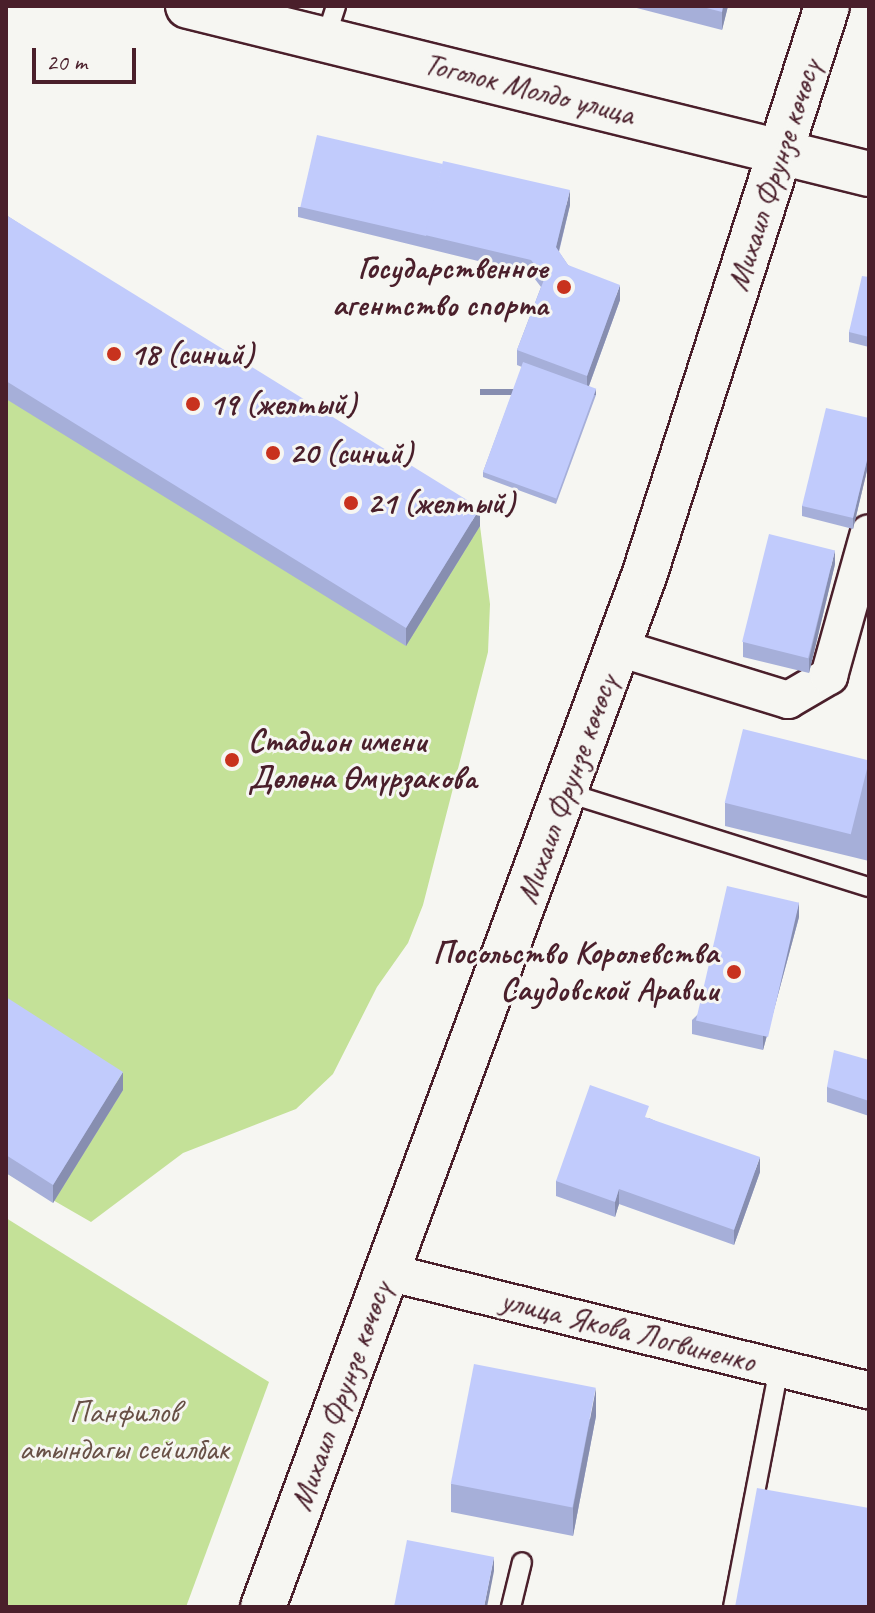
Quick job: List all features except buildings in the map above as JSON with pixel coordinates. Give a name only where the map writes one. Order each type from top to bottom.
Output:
[{"type":"main road","name":"Тоголок Молдо улица","points":[[188,6],[330,23],[869,174]]},
{"type":"main road","name":"Михаил Фрунзе көчөсү","points":[[263,1607],[619,648],[784,152],[827,6]]},
{"type":"street","points":[[619,648],[788,700],[829,676],[869,533]]},
{"type":"street","name":"улица Якова Логвиненко","points":[[387,1272],[869,1390]]},
{"type":"lane","points":[[565,792],[869,887]]},
{"type":"lane","points":[[733,1607],[779,1368]]},
{"type":"lane","points":[[511,1607],[522,1562]]},
{"type":"green space","name":"Стадион имени Дөлөна Өмүрзакова","points":[[6,234],[480,526],[490,604],[488,652],[423,905],[408,943],[377,987],[333,1074],[296,1109],[183,1153],[91,1222],[6,1173]]},
{"type":"green space","name":"Панфилов атындагы сейилбак","points":[[6,1218],[269,1382],[186,1607],[6,1607]]},
{"type":"place","name":"Государственное агентство спорта","points":[[564,287]]},
{"type":"place","name":"18 (синий)","points":[[114,354]]},
{"type":"place","name":"19 (желтый)","points":[[193,404]]},
{"type":"place","name":"20 (синий)","points":[[273,453]]},
{"type":"place","name":"21 (желтый)","points":[[351,503]]},
{"type":"place","name":"Стадион имени Дөлөна Өмүрзакова","points":[[232,760]]},
{"type":"place","name":"Посольство Королевства Саудовской Аравии","points":[[734,972]]}]
